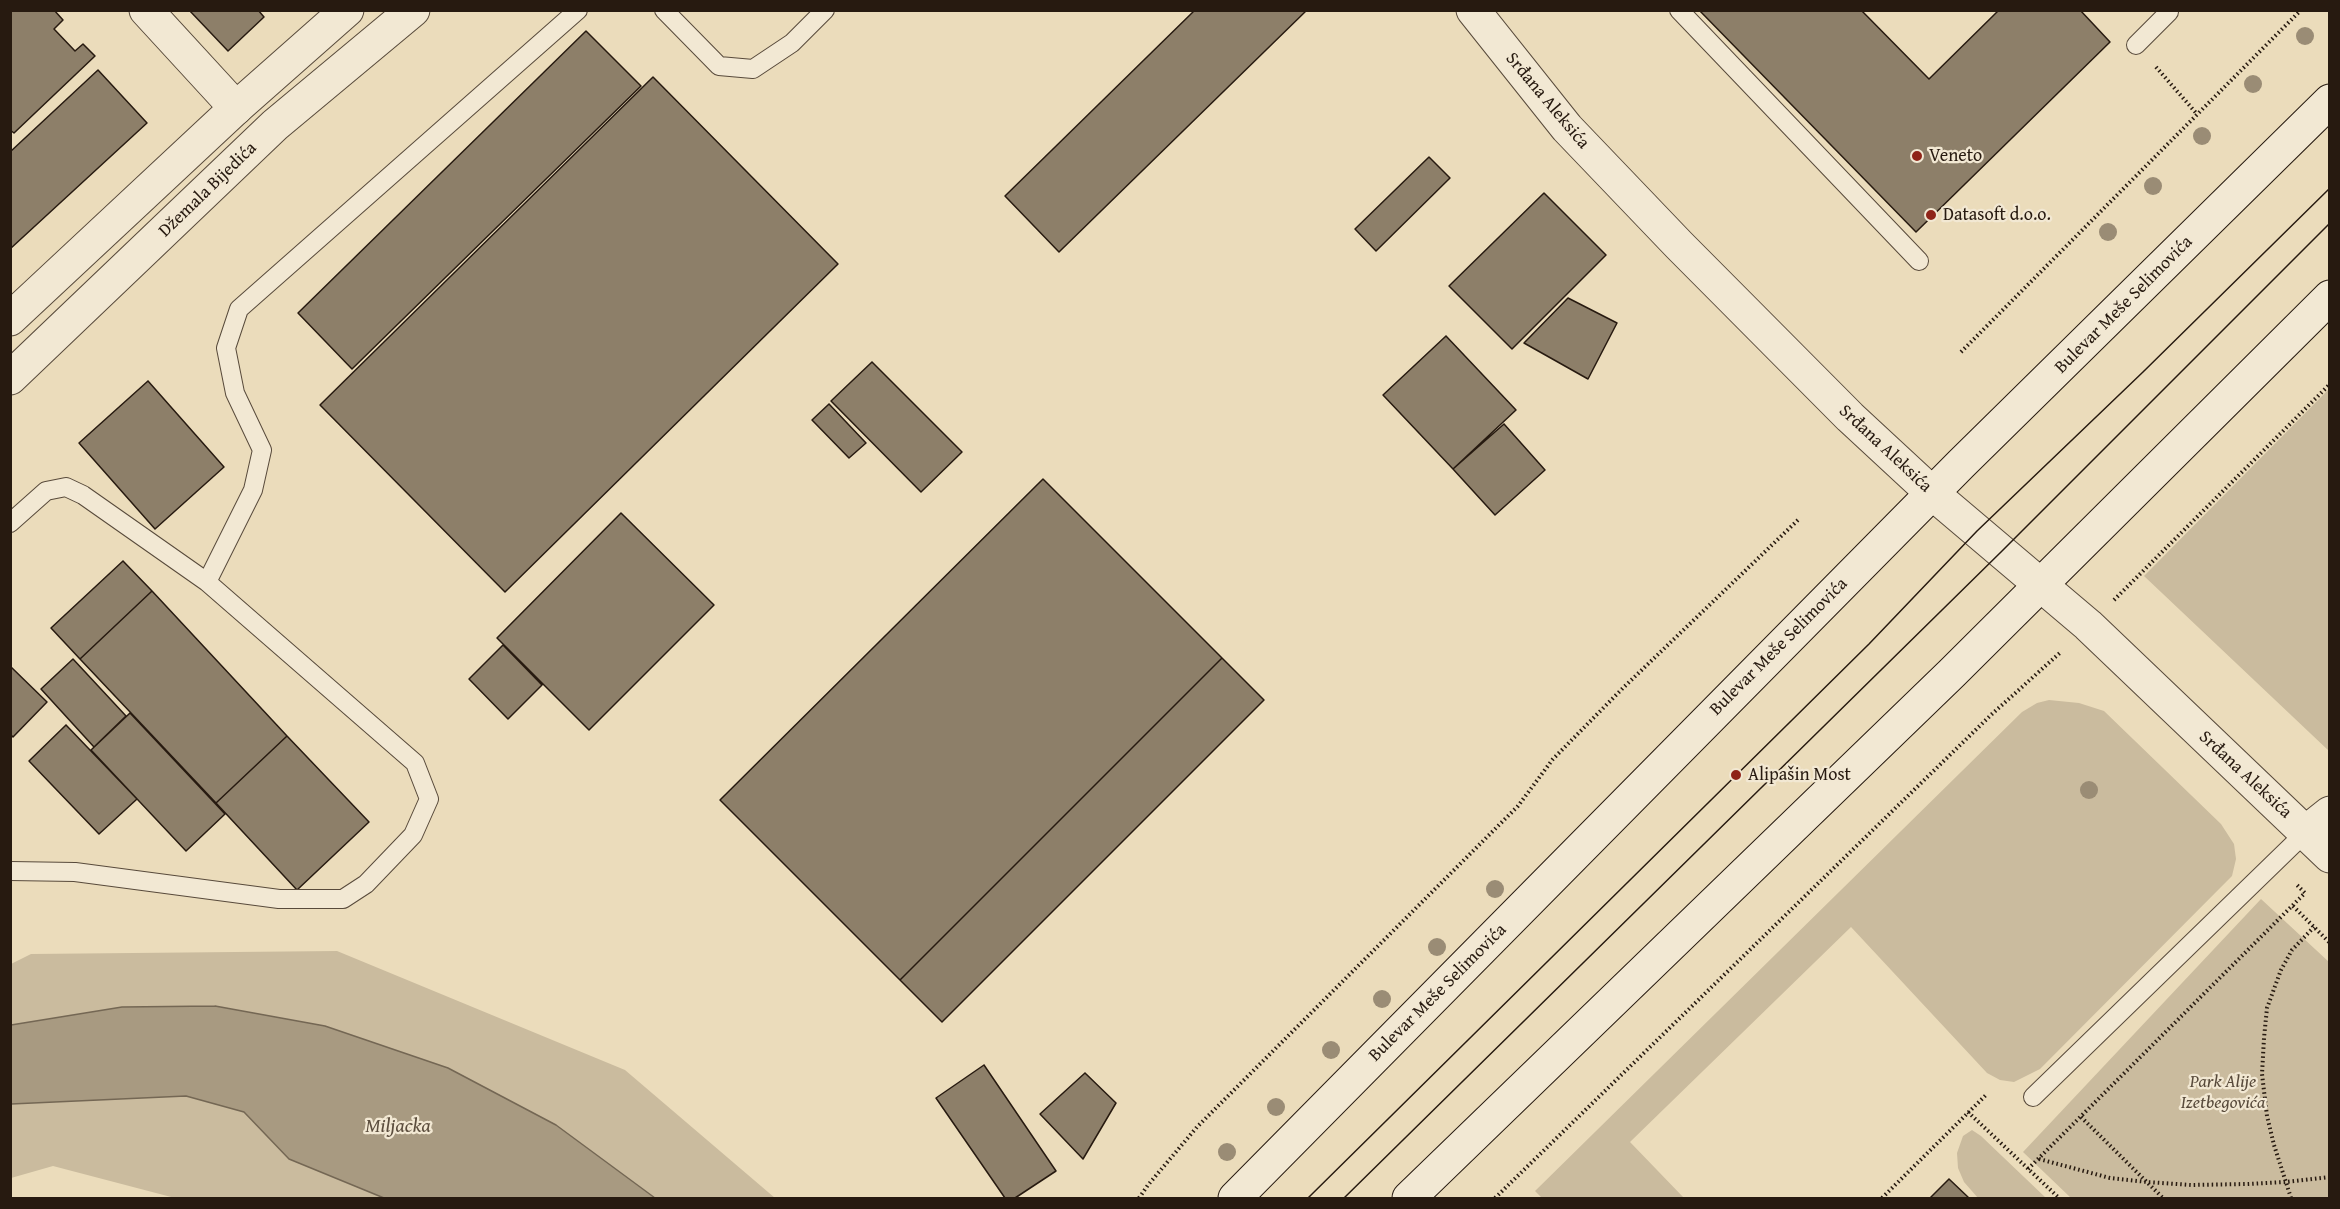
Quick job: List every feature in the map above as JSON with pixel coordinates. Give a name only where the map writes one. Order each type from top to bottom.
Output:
[{"type":"main road","points":[[146,10],[236,108]]},
{"type":"main road","points":[[10,319],[236,108],[347,10]]},
{"type":"main road","name":"Džemala Bijedića","points":[[10,378],[275,125],[413,10]]},
{"type":"main road","name":"Srđana Aleksića","points":[[1473,10],[1567,128],[1679,245],[1850,417],[1932,494],[2318,822],[2330,856]]},
{"type":"main road","name":"Bulevar Meše Selimovića","points":[[1235,1198],[1932,494],[2330,101]]},
{"type":"main road","points":[[1409,1198],[1952,673],[2330,297]]},
{"type":"lane","points":[[207,582],[253,490],[262,450],[235,393],[226,348],[239,309],[578,10]]},
{"type":"lane","points":[[664,10],[719,66],[753,69],[792,43],[825,10]]},
{"type":"lane","points":[[1679,10],[1919,261]]},
{"type":"lane","points":[[2136,45],[2169,12],[2168,10]]},
{"type":"lane","points":[[10,523],[46,491],[66,487],[83,495],[207,582],[415,763],[429,799],[413,835],[366,884],[343,899],[279,900],[75,872],[10,871]]},
{"type":"lane","points":[[2034,1097],[2318,822]]},
{"type":"path","points":[[1961,352],[2301,10]]},
{"type":"path","points":[[2136,45],[2197,114]]},
{"type":"path","points":[[1495,1198],[1985,721],[2088,626],[2330,384]]},
{"type":"path","points":[[1139,1198],[1197,1127],[1518,806],[1553,759],[1623,688],[1798,520]]},
{"type":"path","points":[[2028,1169],[2305,894]]},
{"type":"path","points":[[2293,906],[2330,943]]},
{"type":"path","points":[[2291,1198],[2267,1116],[2262,1074],[2267,1008],[2281,970],[2292,950],[2314,927]]},
{"type":"path","points":[[1882,1198],[1987,1094]]},
{"type":"path","points":[[1968,1112],[2059,1198]]},
{"type":"path","points":[[2081,1117],[2163,1198]]},
{"type":"path","points":[[2038,1159],[2110,1178],[2191,1185],[2285,1182],[2330,1177]]},
{"type":"green space","points":[[2329,389],[2329,751],[2144,576]]},
{"type":"green space","points":[[2049,700],[2079,703],[2104,711],[2221,824],[2234,844],[2236,859],[2232,876],[2040,1069],[2014,1082],[2000,1080],[1987,1073],[1851,927],[1630,1142],[1684,1198],[1542,1198],[1535,1191],[2022,712],[2037,703]]},
{"type":"green space","name":"Park Alije Izetbegovića","points":[[2261,899],[2329,962],[2329,1198],[2071,1198],[2023,1152]]},
{"type":"green space","points":[[337,951],[625,1070],[775,1198],[655,1198],[556,1125],[325,1026],[215,1006],[122,1007],[11,1025],[11,964],[31,954]]},
{"type":"green space","points":[[186,1096],[244,1112],[289,1159],[384,1198],[175,1198],[53,1166],[11,1178],[10,1104]]},
{"type":"green space","points":[[1972,1130],[2046,1198],[1978,1198],[1964,1182],[1958,1168],[1957,1153],[1963,1136]]},
{"type":"water","name":"Miljacka","points":[[215,1006],[325,1026],[448,1068],[556,1125],[655,1198],[384,1198],[289,1159],[244,1112],[186,1096],[11,1104],[11,1025],[122,1007]]},
{"type":"building","points":[[10,10],[54,10],[63,20],[54,29],[75,51],[83,44],[95,56],[14,133],[10,130]]},
{"type":"building","points":[[189,10],[258,10],[264,17],[228,51]]},
{"type":"building","points":[[1195,10],[1307,10],[1059,252],[1005,196]]},
{"type":"building","name":"Veneto","points":[[1699,10],[1861,10],[1929,79],[1999,10],[2080,10],[2110,42],[1916,232]]},
{"type":"building","points":[[586,31],[641,86],[352,369],[298,313]]},
{"type":"building","points":[[98,70],[147,123],[10,249],[10,152]]},
{"type":"building","points":[[653,77],[838,264],[505,592],[320,405]]},
{"type":"building","points":[[1429,157],[1450,178],[1376,251],[1355,229]]},
{"type":"building","points":[[1544,193],[1606,255],[1512,349],[1449,286]]},
{"type":"building","points":[[1568,298],[1617,323],[1588,379],[1524,343]]},
{"type":"building","points":[[1446,336],[1516,410],[1453,469],[1383,395]]},
{"type":"building","points":[[872,362],[962,452],[921,492],[831,401]]},
{"type":"building","points":[[148,381],[224,467],[155,529],[79,443]]},
{"type":"building","points":[[829,404],[866,443],[849,458],[812,420]]},
{"type":"building","points":[[1504,424],[1545,470],[1495,515],[1453,469]]},
{"type":"building","points":[[1043,479],[1222,658],[900,980],[720,800]]},
{"type":"building","points":[[621,513],[714,605],[589,730],[497,638]]},
{"type":"building","points":[[123,561],[152,591],[80,659],[51,628]]},
{"type":"building","points":[[152,591],[287,736],[216,803],[80,659]]},
{"type":"building","points":[[503,645],[542,685],[508,719],[469,679]]},
{"type":"building","points":[[1222,658],[1264,700],[942,1022],[900,980]]},
{"type":"building","points":[[73,659],[126,716],[94,747],[41,689]]},
{"type":"building","points":[[10,666],[47,702],[13,737],[10,734]]},
{"type":"building","points":[[130,713],[225,814],[186,851],[91,750]]},
{"type":"building","points":[[66,725],[137,799],[99,834],[29,761]]},
{"type":"building","points":[[287,736],[369,822],[297,890],[216,803]]},
{"type":"building","points":[[984,1065],[1056,1171],[1015,1198],[1005,1198],[936,1098]]},
{"type":"building","points":[[1085,1073],[1116,1103],[1083,1159],[1040,1114]]},
{"type":"building","points":[[1949,1179],[1969,1198],[1930,1198]]},
{"type":"tram line","points":[[1308,1198],[1869,644],[1977,531],[2330,188]]},
{"type":"tram line","points":[[1344,1198],[2001,552],[2330,223]]},
{"type":"place","name":"Veneto","points":[[1917,156]]},
{"type":"place","name":"Datasoft d.o.o.","points":[[1931,215]]},
{"type":"place","name":"Alipašin Most","points":[[1736,775]]}]
